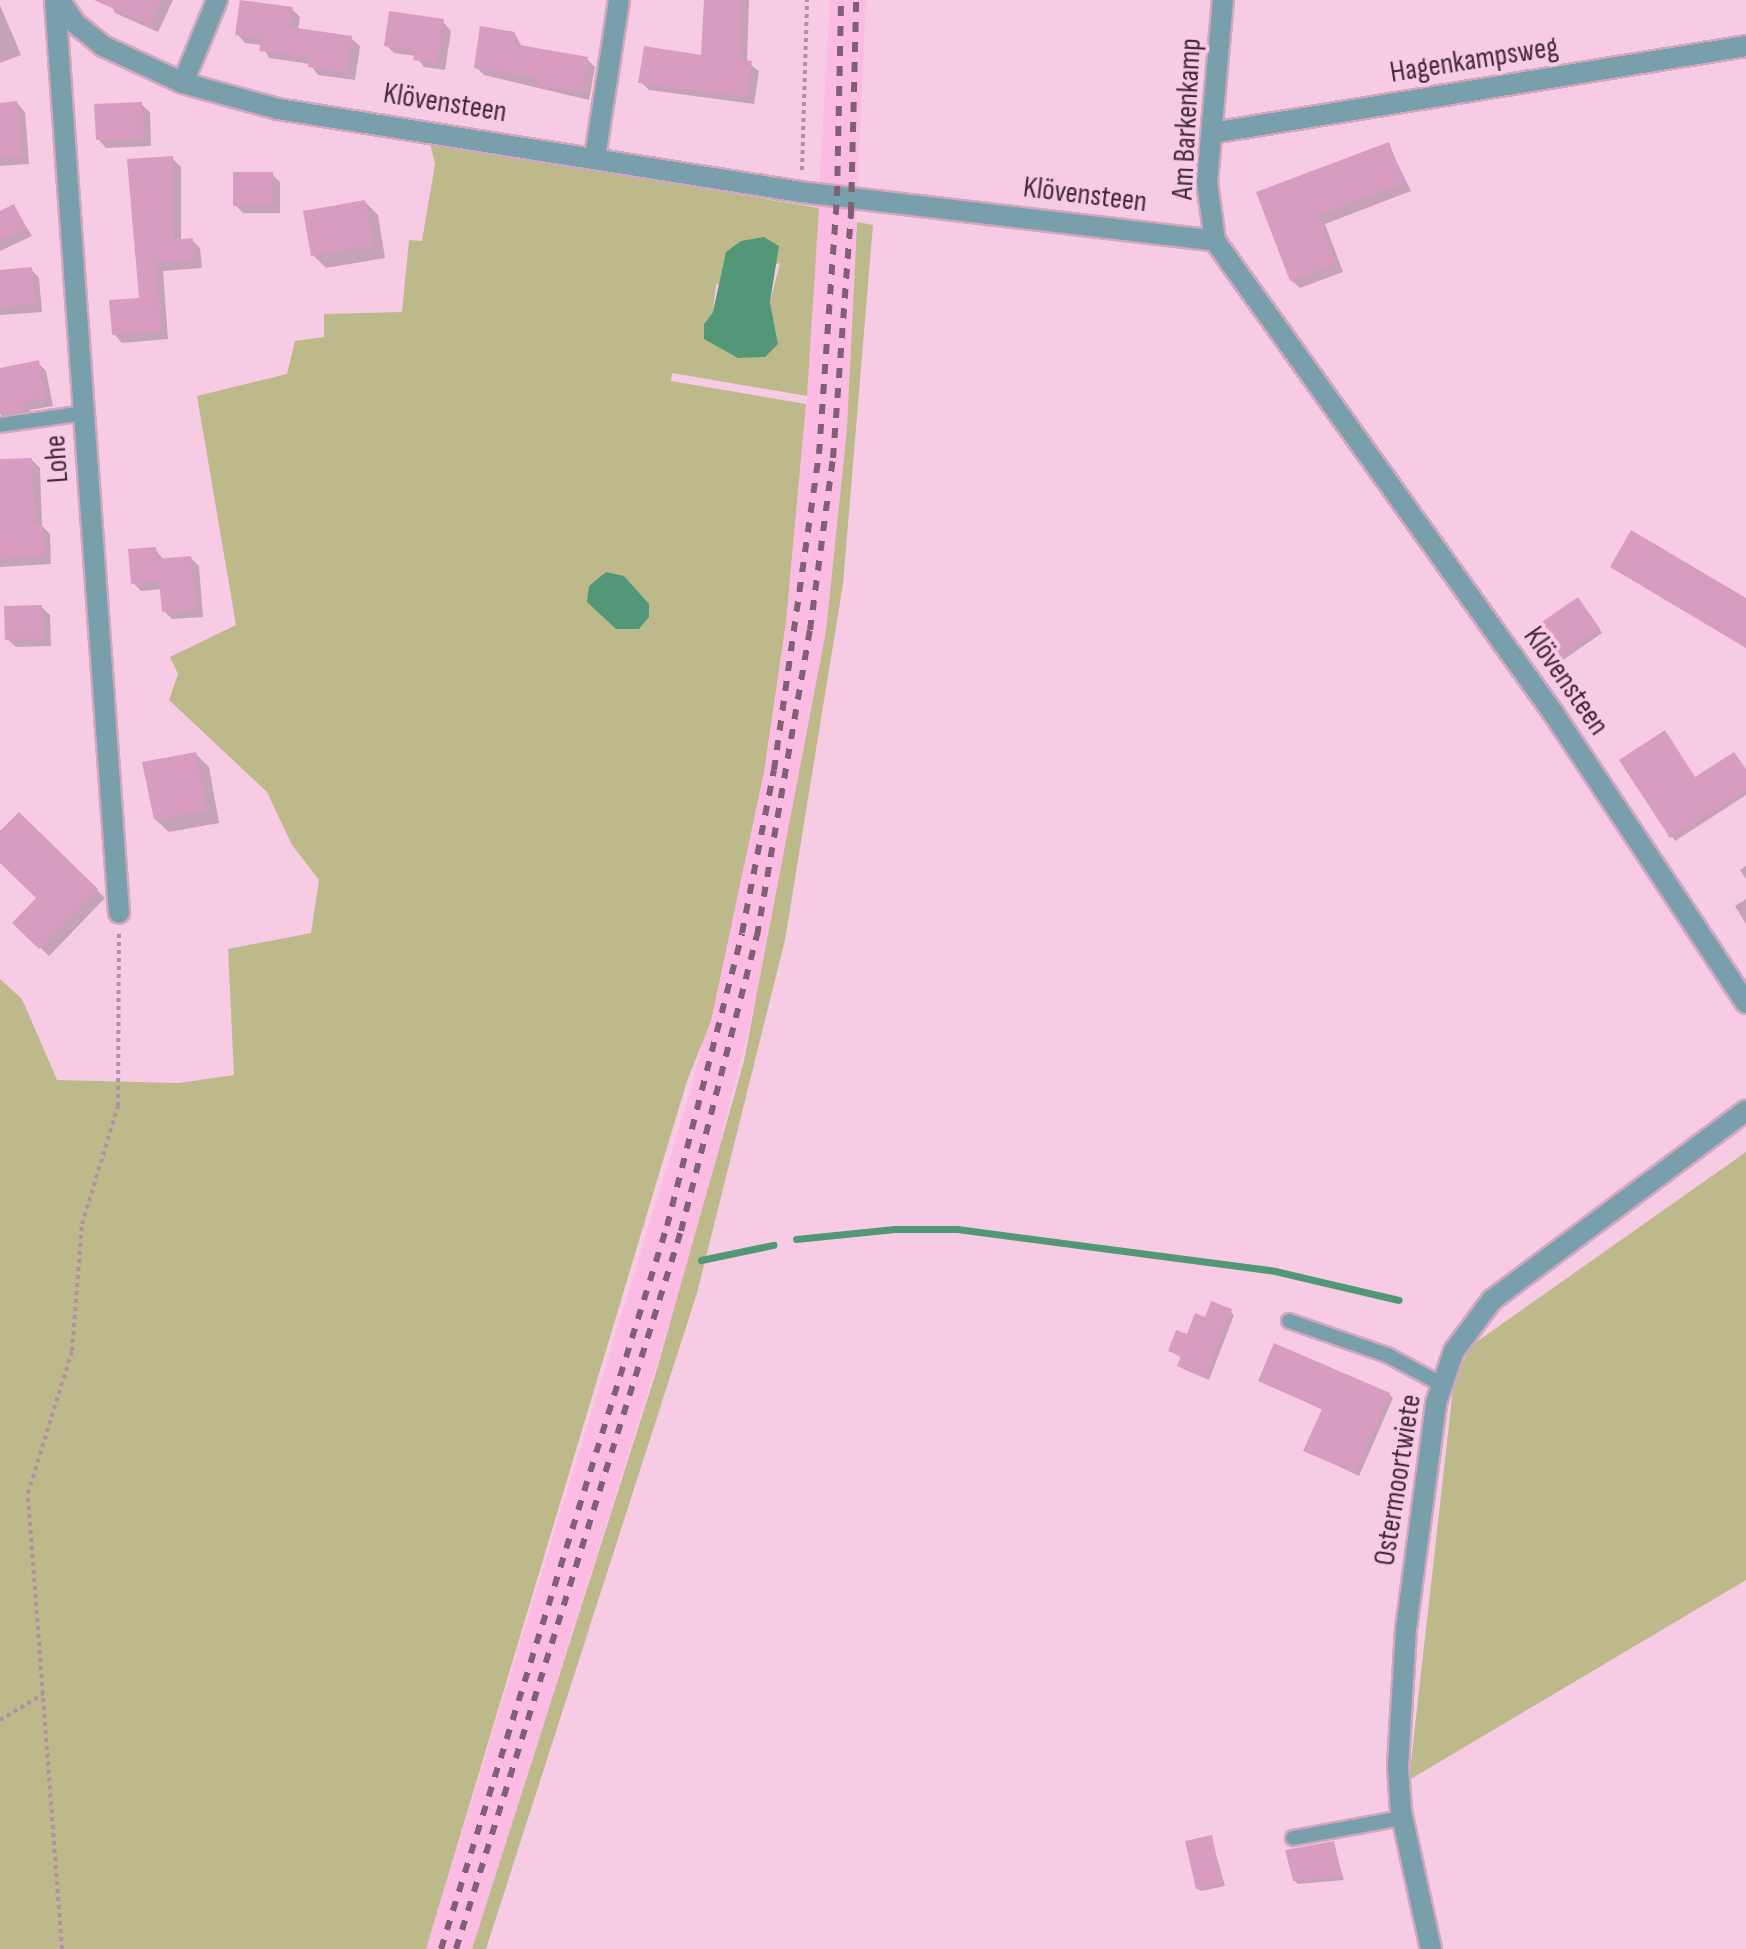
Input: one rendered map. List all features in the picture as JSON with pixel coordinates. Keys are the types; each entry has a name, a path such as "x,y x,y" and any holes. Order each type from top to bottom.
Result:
{"street":[{"name":"Klövensteen","path":"57,0 76,24 103,46 183,83 278,109 801,192 1215,241 1554,714 1746,1003"},
{"name":"Lohe","path":"57,0 119,913"},
{"path":"183,83 217,0"},
{"path":"595,157 619,0"},
{"name":"Am Barkenkamp","path":"1215,241 1207,182 1223,0"},
{"name":"Hagenkampsweg","path":"1212,133 1746,46"},
{"name":"Ostermoortwiete","path":"1431,1949 1402,1818 1398,1767 1406,1629 1443,1385 1454,1351 1492,1300 1746,1111"}],"lane":[{"path":"0,425 84,413"},
{"path":"1289,1321 1387,1355 1443,1385"},
{"path":"1293,1838 1402,1818"}],"path":[{"path":"801,192 807,0"},
{"path":"62,1949 28,1493 72,1351 82,1224 118,1106 119,913"},
{"path":"0,1720 43,1694"}],"shaded area":[{"path":"830,0 866,0 847,428 826,631 771,939 695,1243 472,1949 426,1949 693,1082 764,772 786,622 807,396"},
{"path":"430,143 819,208 807,396 672,373 671,381 806,404 786,622 764,772 711,1021 687,1081 426,1949 0,1949 0,979 22,999 57,1080 179,1083 234,1075 228,949 311,933 319,880 292,845 267,792 169,700 178,674 170,657 236,625 197,396 287,374 295,341 324,337 324,314 402,312 409,240 422,241 435,164","holes":["780,263 770,302 778,344 704,324 713,312 716,285"]},
{"path":"857,222 873,225 843,584 785,940 697,1293 486,1949 472,1949 657,1369 744,1061 826,631 847,428"},
{"path":"764,237 779,246 770,302 778,344 765,357 738,358 704,339 704,324 713,312 726,252 741,241"},
{"path":"606,572 624,576 649,604 649,617 639,629 616,629 587,602 589,586"},
{"path":"1746,1152 1746,1580 1409,1780 1454,1380 1472,1345"}],"building":[{"path":"94,0 161,0 150,25"},
{"path":"240,0 293,7 290,27 352,36 347,73 308,67 309,57 259,51 261,39 235,35"},
{"path":"704,0 742,0 739,59 752,61 747,97 638,83 644,46 701,55"},
{"path":"389,11 444,19 437,63 413,60 415,50 384,46"},
{"path":"480,26 515,32 514,44 588,57 582,93 534,84 536,77 474,68"},
{"path":"17,101 22,156 0,158 0,103"},
{"path":"142,102 144,138 96,140 94,104"},
{"path":"1389,142 1404,183 1318,215 1336,264 1290,281 1256,192"},
{"path":"173,156 174,240 193,238 194,260 156,263 161,331 112,335 109,300 139,298 127,159"},
{"path":"233,172 273,172 273,206 233,206"},
{"path":"365,200 373,245 311,256 303,211"},
{"path":"14,204 26,228 0,240 0,211"},
{"path":"32,267 35,304 0,307 0,270"},
{"path":"39,360 46,398 23,402 25,410 0,414 0,368"},
{"path":"32,458 35,524 42,524 44,556 0,559 0,459"},
{"path":"1631,530 1746,598 1746,648 1610,567"},
{"path":"156,547 157,559 191,556 196,609 162,612 159,581 131,584 128,549"},
{"path":"1578,597 1600,629 1558,658 1536,626"},
{"path":"42,605 43,638 5,640 4,606"},
{"path":"1665,730 1695,777 1734,752 1746,769 1746,790 1670,838 1619,760"},
{"path":"196,752 207,810 154,820 142,762"},
{"path":"19,812 98,889 39,949 12,923 36,898 0,863 0,831"},
{"path":"1211,1301 1232,1309 1205,1377 1177,1366 1181,1356 1168,1351 1176,1330 1187,1334 1195,1313 1205,1317"},
{"path":"1274,1343 1390,1393 1355,1473 1303,1451 1322,1409 1258,1381"},
{"path":"1212,1835 1222,1883 1196,1889 1185,1841"},
{"path":"1334,1841 1342,1877 1293,1881 1285,1850"}],"waterway":[{"path":"796,1239 894,1229 957,1229 1275,1271 1399,1300"},
{"path":"701,1260 773,1245"}],"railway":[{"path":"441,1949 667,1226 742,933 774,770 819,454 837,196 841,0"},
{"path":"456,1949 681,1231 757,936 810,630 833,458 851,212 856,0"}]}
